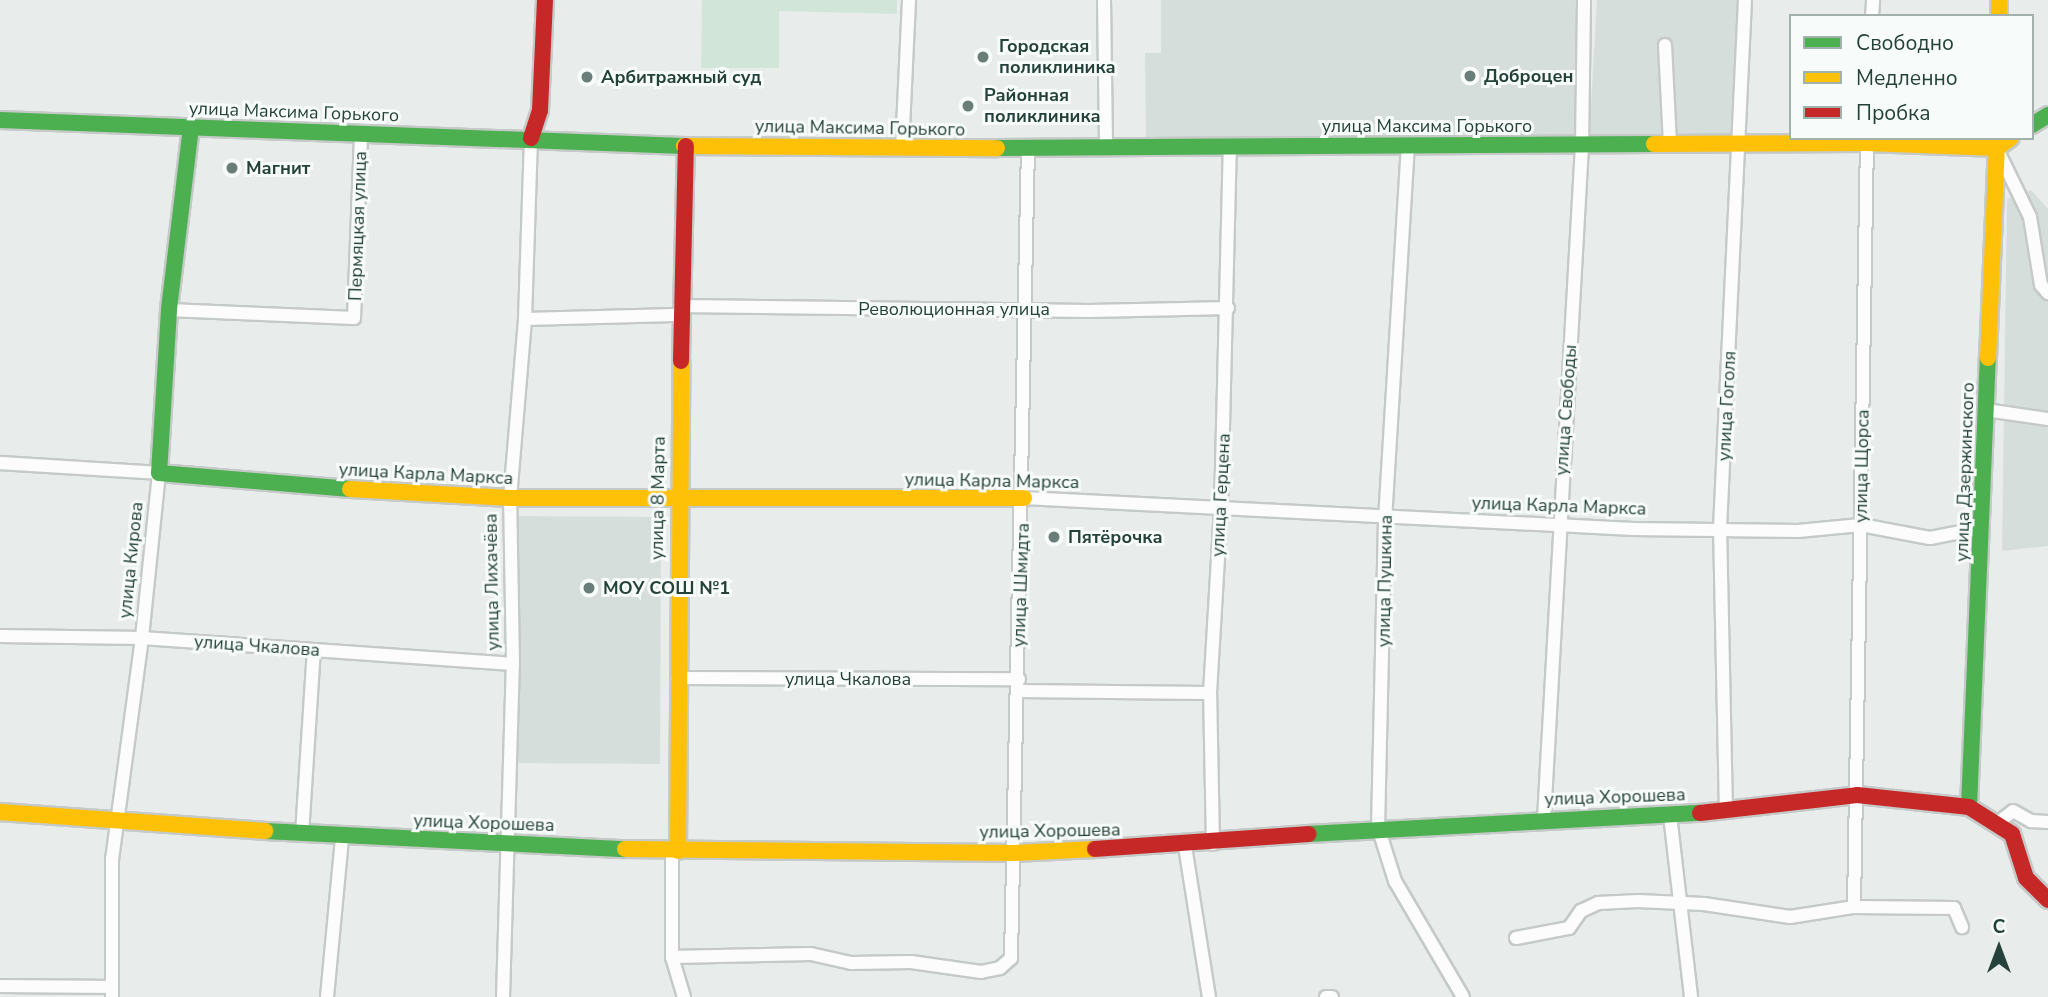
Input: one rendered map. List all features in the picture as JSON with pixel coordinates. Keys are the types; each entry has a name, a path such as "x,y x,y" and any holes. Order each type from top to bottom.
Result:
{"street":[{"name":"улица Лихачёва","path":"503,997 513,664 510,498 525,319 531,138 540,110 545,0"},
{"path":"902,149 909,0"},
{"path":"1104,0 1106,147"},
{"name":"улица Свободы","path":"1544,819 1583,146 1584,0"},
{"name":"улица Гоголя","path":"1726,812 1720,528 1745,0"},
{"path":"1665,45 1670,145"},
{"name":"улица Максима Горького","path":"0,120 531,138 686,146 902,149 1739,145 1867,140 1997,143"},
{"name":"улица Кирова","path":"112,992 112,859 142,638 159,472 169,310 191,127"},
{"name":"Пермяцкая улица","path":"169,310 354,318 361,134"},
{"name":"улица Щорса","path":"1854,907 1867,140"},
{"path":"1997,143 2030,217 2041,285 2048,293"},
{"name":"улица Дзержинского","path":"1969,807 1997,143"},
{"name":"улица Пушкина","path":"1408,145 1385,520 1378,827 1395,881 1463,997"},
{"name":"улица 8 Марта","path":"675,851 680,311 686,146"},
{"name":"улица Герцена","path":"1213,844 1210,693 1221,508 1230,146"},
{"name":"улица Шмидта","path":"672,957 811,954 851,963 911,962 981,972 1000,968 1012,958 1024,498 1021,307 1028,148"},
{"name":"Революционная улица","path":"525,319 680,311 1021,307 1089,311 1228,308"},
{"path":"1986,410 2048,419"},
{"name":"улица Карла Маркса","path":"0,463 159,472 285,486 510,498 1024,498 1385,520 1559,526 1798,531 1861,525 1930,538 1982,528"},
{"name":"улица Чкалова","path":"0,636 142,638 513,664"},
{"path":"302,834 314,650"},
{"name":"улица Чкалова","path":"677,678 1019,685 1210,693"},
{"name":"улица Хорошева","path":"0,812 342,837 675,851 1014,853 1185,846 1378,827 1726,812 1857,794 1969,807 2012,834 2026,878 2048,900"},
{"path":"1996,824 2013,811 2031,821 2048,822"},
{"path":"1670,815 1691,997"},
{"path":"327,997 342,837"},
{"path":"1185,846 1209,997"},
{"path":"675,851 672,957 684,997"},
{"path":"1516,938 1569,928 1581,911 1598,903 1678,902 1790,917 1854,907 1954,908 1962,927"},
{"path":"0,986 112,992"}],"shaded area":[{"path":"1161,0 1585,0 1581,140 1146,142 1145,53 1161,53"},
{"path":"1597,0 1746,0 1745,141 1589,140"},
{"path":"2031,190 2048,209 2048,546 2002,551 2007,199"},
{"name":"МОУ СОШ №1","path":"517,516 661,517 660,764 516,763"}],"green space":[{"path":"702,0 897,0 897,14 779,11 779,68 701,68"}],"traffic: fast":[{"path":"2034,124 2048,115"},
{"path":"0,120 684,146"},
{"path":"191,127 169,310 159,473 350,489"},
{"path":"997,148 1654,144"},
{"path":"1969,807 1988,358"},
{"path":"1308,834 1700,813"},
{"path":"265,831 625,849"}],"traffic: slow":[{"path":"1999,0 1999,14"},
{"path":"1988,358 1997,140"},
{"path":"1654,144 1867,143 1997,148 2008,140"},
{"path":"684,146 997,148"},
{"path":"678,851 681,361"},
{"path":"350,489 510,498 1024,498"},
{"path":"0,812 265,831"},
{"path":"625,849 1014,853 1095,849"}],"traffic: jam":[{"path":"531,138 540,110 545,0"},
{"path":"681,361 686,146"},
{"path":"1700,813 1857,795 1969,807 2012,834 2026,878 2048,900"},
{"path":"1095,849 1308,834"}],"place":[{"name":"Городская поликлиника","path":"983,57"},
{"name":"Доброцен","path":"1470,76"},
{"name":"Арбитражный суд","path":"587,77"},
{"name":"Районная поликлиника","path":"968,106"},
{"name":"Магнит","path":"232,168"},
{"name":"Пятёрочка","path":"1054,537"},
{"name":"МОУ СОШ №1","path":"589,588"}]}
